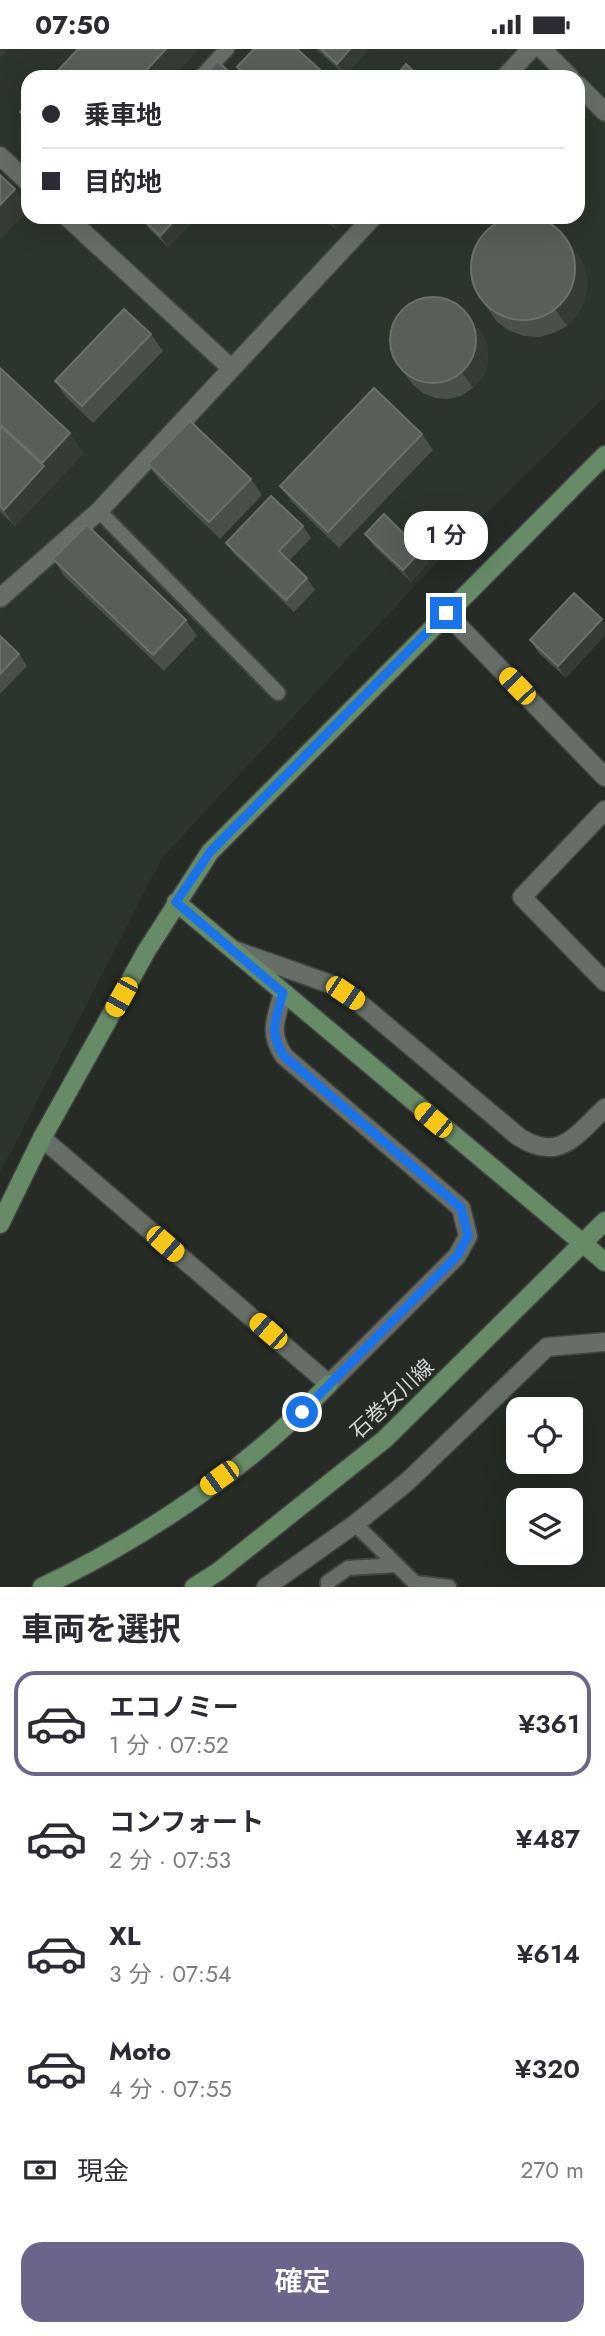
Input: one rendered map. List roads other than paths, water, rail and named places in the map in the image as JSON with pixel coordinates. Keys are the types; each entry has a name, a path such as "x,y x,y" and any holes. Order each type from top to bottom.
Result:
{"street":[{"path":"512,70 531,49"},
{"path":"542,49 563,70"},
{"path":"585,92 605,112"},
{"path":"0,156 21,176"},
{"path":"76,224 231,368"},
{"path":"0,598 99,511 366,224"},
{"path":"0,1224 42,1138 147,950 210,852 605,455"},
{"path":"446,613 605,777"},
{"path":"605,810 522,897 605,982"},
{"path":"176,902 605,1262"},
{"path":"231,949 333,985 357,1001 519,1137 536,1148 566,1144 605,1108"},
{"path":"42,1587 96,1561 157,1524 302,1412 457,1256 468,1236 461,1208 284,1056 275,1042 274,1029 283,993"},
{"path":"42,1138 329,1384"},
{"name":"石巻女川線","path":"194,1587 219,1571 385,1439 605,1221"},
{"path":"266,1587 355,1524 407,1482 547,1347 605,1342"}],"lane":[{"path":"208,70 227,49"},
{"path":"99,511 278,692"},
{"path":"355,1524 415,1583 449,1587"},
{"path":"328,1587 328,1582 348,1568 397,1565"}]}
